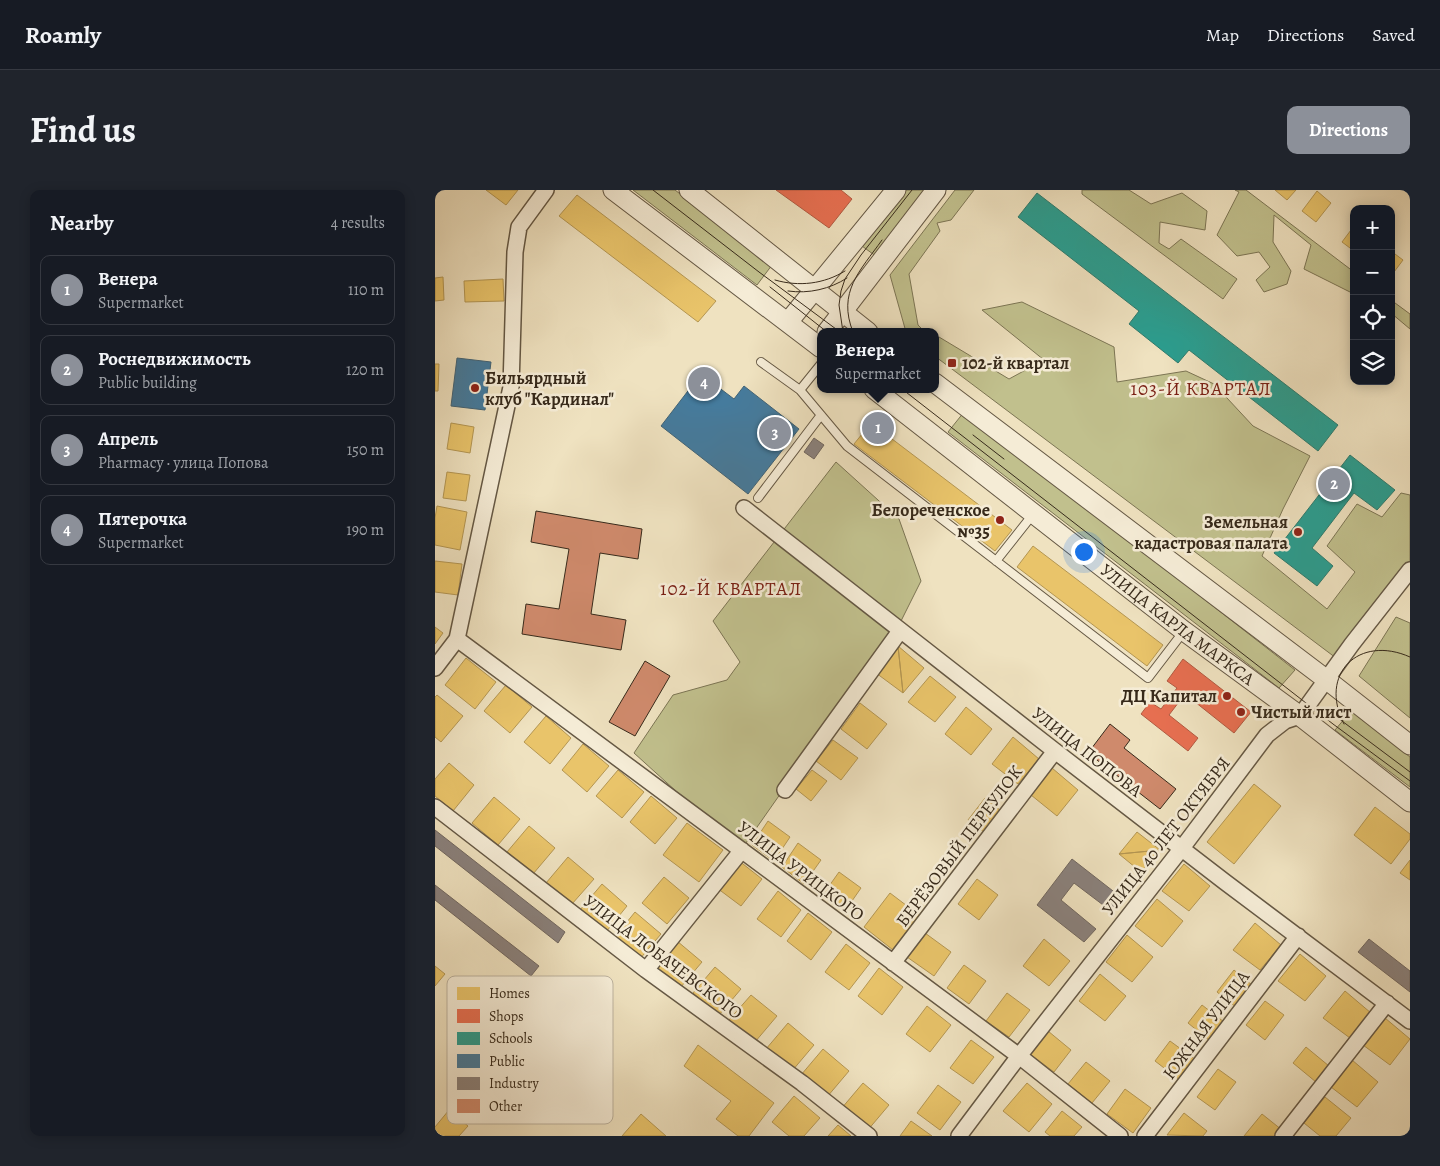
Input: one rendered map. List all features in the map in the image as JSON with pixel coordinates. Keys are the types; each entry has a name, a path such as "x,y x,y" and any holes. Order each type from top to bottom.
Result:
{"street":[{"path":"435,668 457,639 511,387 515,252 519,227 546,190"},
{"path":"613,190 788,322 817,339"},
{"path":"689,190 863,328"},
{"path":"788,322 896,190"},
{"path":"831,328 935,190"},
{"path":"939,386 1327,680 1410,746"},
{"name":"УЛИЦА КАРЛА МАРКСА","path":"879,393 1184,631 1300,716 1410,802"},
{"name":"УЛИЦА ПОПОВА","path":"744,508 900,632 1410,1021"},
{"name":"УЛИЦА 40 ЛЕТ ОКТЯБРЯ","path":"959,1136 1267,736 1285,721 1300,716 1352,644 1410,570"},
{"path":"785,790 900,632"},
{"name":"УЛИЦА УРИЦКОГО","path":"457,639 1019,1056 1120,1136"},
{"name":"БЕРЁЗОВЫЙ ПЕРЕУЛОК","path":"893,963 1055,751"},
{"name":"УЛИЦА ЛОБАЧЕВСКОГО","path":"435,807 646,970 801,1083 869,1136"},
{"path":"646,970 741,850"},
{"name":"ЮЖНАЯ УЛИЦА","path":"1145,1136 1297,936"},
{"path":"1283,1136 1387,1003"}],"lane":[{"path":"761,362 800,390 847,446 1148,678 1184,631"},
{"path":"800,390 817,369"},
{"path":"758,498 821,416"},
{"path":"996,561 1033,513"}],"shaded area":[{"path":"633,190 675,190 772,265 757,285"},
{"path":"904,190 927,190 877,257 862,246"},
{"path":"955,190 974,190 951,220 937,223 940,231 909,274 918,325 921,328 905,328 890,275"},
{"path":"1082,190 1129,190 1151,204 1182,193 1207,211 1205,230 1160,222 1159,243 1169,249 1181,239 1237,279 1223,299 1082,194"},
{"path":"1235,190 1246,190 1350,269 1350,292 1304,269 1311,245 1274,215 1273,242 1291,271 1287,284 1264,292 1256,280 1270,267 1259,252 1237,256 1217,235 1239,192"},
{"path":"1022,302 1114,347 1117,382 1186,371 1214,384 1253,426 1310,456 1262,556 1327,609 1355,572 1327,546 1357,504 1382,517 1401,493 1410,495 1410,562 1336,658 939,359 939,337 1009,379 1044,360 982,310"},
{"path":"1395,303 1410,314 1410,329 1395,316"},
{"path":"964,412 1295,670 1279,688 948,432"},
{"path":"836,462 899,519 921,581 900,623 741,850 634,753 673,695 727,680 740,662 713,621"},
{"path":"1396,617 1410,623 1410,718 1359,676"},
{"path":"1351,711 1410,757 1410,787 1335,730"}],"building: Homes":[{"path":"486,190 518,190 506,205"},
{"path":"1275,190 1296,190 1287,200"},
{"path":"1317,191 1331,203 1316,222 1302,211"},
{"path":"577,195 716,301 698,322 559,216"},
{"path":"1350,231 1350,248 1342,242"},
{"path":"1395,254 1403,260 1395,271"},
{"path":"443,277 444,300 435,301 435,278"},
{"path":"503,279 504,301 465,302 464,281"},
{"path":"435,364 439,364 438,391 435,391"},
{"path":"451,423 474,427 470,453 447,449"},
{"path":"871,423 1012,530 995,551 854,444"},
{"path":"447,472 470,475 466,501 443,498"},
{"path":"437,506 467,512 460,550 435,545"},
{"path":"1033,546 1163,645 1147,666 1017,567"},
{"path":"435,561 462,564 458,595 435,592"},
{"path":"435,627 443,633 435,644"},
{"path":"898,646 903,693 876,673"},
{"path":"898,646 924,668 903,693"},
{"path":"466,658 496,682 475,709 445,685"},
{"path":"930,676 956,697 935,722 908,702"},
{"path":"506,685 532,707 510,733 484,711"},
{"path":"437,695 463,716 441,742 435,737 435,697"},
{"path":"860,703 887,724 867,749 841,729"},
{"path":"966,707 992,729 971,755 945,734"},
{"path":"546,716 571,738 550,764 524,742"},
{"path":"1013,737 1039,759 1018,784 992,764"},
{"path":"833,740 858,758 841,780 816,761"},
{"path":"583,744 609,766 587,792 562,770"},
{"path":"449,763 474,785 453,811 435,796 435,779"},
{"path":"1052,768 1078,790 1057,816 1031,795"},
{"path":"618,770 644,792 622,818 596,796"},
{"path":"812,770 827,781 811,801 796,789"},
{"path":"1254,784 1281,806 1234,864 1207,842"},
{"path":"651,796 677,818 655,844 630,822"},
{"path":"494,797 520,819 498,845 472,823"},
{"path":"985,798 1001,811 984,832 968,820"},
{"path":"1375,807 1410,834 1410,839 1391,864 1354,835"},
{"path":"768,821 790,837 774,861 752,845"},
{"path":"687,823 723,850 699,882 663,855"},
{"path":"529,826 555,848 533,874 507,852"},
{"path":"1137,832 1160,850 1119,854"},
{"path":"798,843 821,860 804,884 782,867"},
{"path":"1160,850 1141,872 1119,854"},
{"path":"568,857 594,879 572,904 546,883"},
{"path":"738,860 762,879 741,906 717,888"},
{"path":"1410,860 1410,880 1400,873"},
{"path":"1184,864 1210,886 1189,911 1162,891"},
{"path":"839,872 861,888 845,911 822,896"},
{"path":"664,877 689,898 667,924 642,903"},
{"path":"977,879 998,895 979,920 958,904"},
{"path":"602,884 627,906 606,932 580,910"},
{"path":"778,891 801,910 781,937 757,919"},
{"path":"890,893 919,915 893,950 864,927"},
{"path":"1157,899 1183,921 1162,947 1135,926"},
{"path":"635,912 661,934 639,960 614,938"},
{"path":"808,913 832,932 811,960 787,941"},
{"path":"1255,923 1281,945 1260,970 1233,950"},
{"path":"925,933 951,952 934,976 907,957"},
{"path":"1127,935 1153,957 1132,982 1106,962"},
{"path":"1044,939 1070,961 1049,986 1023,966"},
{"path":"677,941 702,962 680,988 655,967"},
{"path":"846,944 870,963 849,990 825,972"},
{"path":"1300,954 1326,976 1305,1001 1278,981"},
{"path":"964,965 986,981 969,1004 947,988"},
{"path":"435,966 445,974 435,986"},
{"path":"715,967 741,989 719,1015 693,993"},
{"path":"879,968 903,987 882,1015 858,996"},
{"path":"1234,970 1253,986 1236,1007 1217,992"},
{"path":"1100,974 1126,996 1105,1021 1079,1001"},
{"path":"1345,991 1371,1013 1350,1038 1323,1018"},
{"path":"1007,993 1030,1010 1009,1037 986,1021"},
{"path":"751,995 777,1016 755,1042 729,1020"},
{"path":"1265,1001 1284,1015 1265,1040 1246,1025"},
{"path":"1202,1005 1224,1022 1210,1041 1188,1023"},
{"path":"927,1006 951,1025 930,1052 906,1034"},
{"path":"1385,1018 1410,1039 1390,1065 1363,1045"},
{"path":"788,1023 814,1045 792,1071 766,1049"},
{"path":"1048,1031 1071,1050 1054,1072 1030,1054"},
{"path":"971,1040 994,1057 973,1084 950,1068"},
{"path":"1170,1041 1196,1060 1181,1081 1155,1061"},
{"path":"698,1045 774,1103 749,1136 738,1136 716,1119 731,1101 684,1066"},
{"path":"1306,1047 1329,1066 1316,1082 1293,1063"},
{"path":"823,1049 849,1071 827,1097 801,1075"},
{"path":"1352,1060 1378,1082 1357,1107 1331,1087"},
{"path":"1086,1062 1110,1081 1092,1103 1068,1084"},
{"path":"1218,1069 1236,1082 1215,1110 1197,1097"},
{"path":"863,1083 889,1105 867,1131 841,1109"},
{"path":"1027,1083 1052,1104 1029,1132 1003,1111"},
{"path":"938,1085 961,1102 940,1130 917,1113"},
{"path":"1125,1089 1151,1108 1133,1133 1107,1114"},
{"path":"794,1096 820,1118 804,1136 789,1136 772,1122"},
{"path":"1325,1097 1351,1118 1336,1136 1320,1136 1304,1123"},
{"path":"1062,1111 1082,1127 1074,1136 1050,1136 1045,1132"},
{"path":"447,1112 447,1124 466,1124 468,1126 459,1136 436,1136 435,1127"},
{"path":"1184,1113 1207,1131 1203,1136 1167,1135"},
{"path":"641,1114 666,1136 622,1136"},
{"path":"1262,1114 1282,1130 1276,1136 1244,1136"},
{"path":"911,1121 932,1136 900,1136"},
{"path":"838,1125 851,1136 828,1136"}],"building: Shops":[{"path":"776,190 841,190 852,199 829,228"},
{"path":"1183,659 1251,712 1234,733 1185,694 1169,715 1198,738 1188,751 1141,714 1150,702 1161,709 1177,688 1167,681"}],"building: Schools":[{"path":"1037,193 1338,425 1318,451 1189,350 1178,363 1129,324 1139,311 1018,217"},
{"path":"1350,455 1395,490 1377,510 1354,493 1312,548 1333,566 1317,586 1274,553"}],"building: Public":[{"path":"457,358 491,362 485,410 451,406"},
{"path":"701,374 734,399 744,386 799,429 748,494 661,426"}],"building: Industry":[{"path":"814,438 824,445 814,459 804,452"},
{"path":"435,830 565,932 558,943 435,846"},
{"path":"1072,859 1122,898 1111,911 1074,883 1061,900 1096,929 1084,942 1037,905"},
{"path":"435,885 539,966 531,976 435,900"},
{"path":"1369,939 1410,971 1410,992 1358,952"}],"building: Other":[{"path":"536,511 642,529 638,559 600,553 591,614 626,620 621,650 522,634 526,604 559,609 569,549 531,542"},
{"path":"645,661 670,676 635,736 609,722"},
{"path":"1110,724 1130,740 1124,748 1176,789 1160,809 1088,753"}],"tram line":[{"path":"653,190 835,328"},
{"path":"842,328 839,305 845,279 861,255 912,190"},
{"path":"852,328 849,318 849,293 859,272 882,240"},
{"path":"775,280 802,284 811,283 829,279 845,271"},
{"path":"788,291 804,292 819,290 847,278"},
{"path":"770,287 822,328"},
{"path":"907,393 1333,724 1410,781"},
{"path":"973,435 1004,459"},
{"path":"1344,724 1337,706 1336,689 1340,675 1348,663 1360,655 1375,651 1391,651 1410,657"},
{"path":"1338,718 1410,772"}],"place":[{"name":"102-й квартал","path":"952,363"},
{"name":"Пятерочка","path":"704,383"},
{"name":"Бильярдный клуб \"Кардинал\"","path":"475,388"},
{"name":"Венера","path":"878,428"},
{"name":"Апрель","path":"775,433"},
{"name":"Роснедвижимость","path":"1334,484"},
{"name":"Белореченское №35","path":"1000,520"},
{"name":"Земельная кадастровая палата","path":"1298,532"},
{"name":"ДЦ Капитал","path":"1227,696"},
{"name":"Чистый лист","path":"1241,712"}],"district":[{"name":"103-Й КВАРТАЛ","path":"1201,389"},
{"name":"102-Й КВАРТАЛ","path":"731,589"}]}
